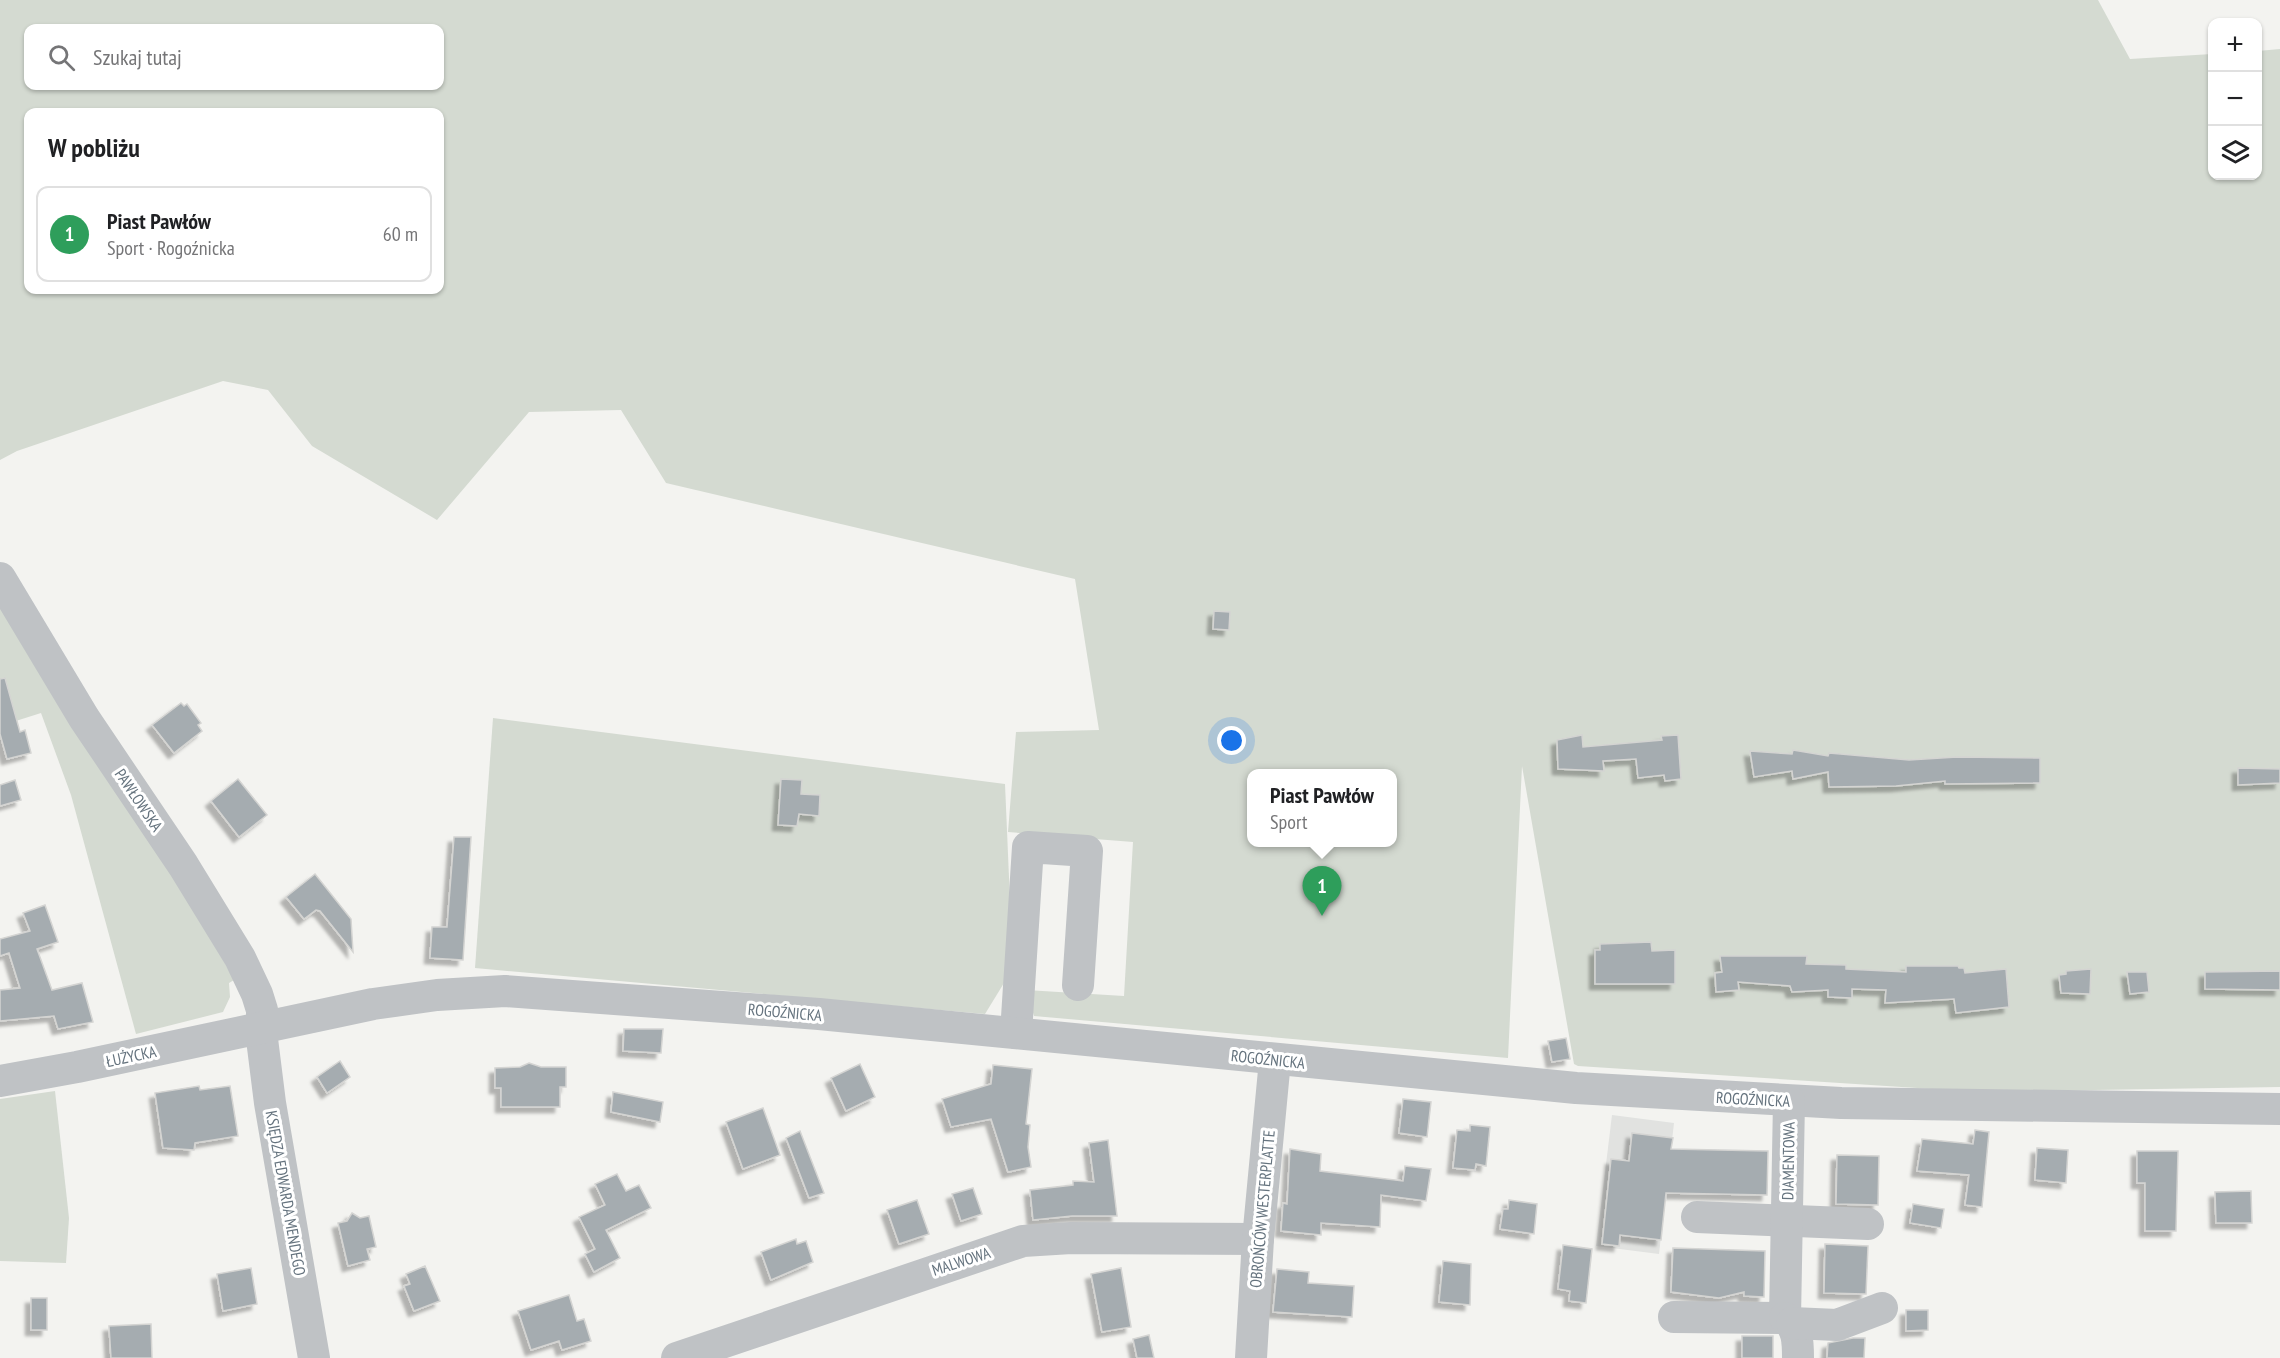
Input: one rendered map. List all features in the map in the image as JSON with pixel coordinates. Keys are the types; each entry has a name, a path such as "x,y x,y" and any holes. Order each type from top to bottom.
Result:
{"street":[{"name":"PAWŁOWSKA","path":"0,578 84,718 183,865 240,958 262,1010 261,1028"},
{"path":"1016,1033 1028,847 1087,851 1078,985"},
{"name":"ROGOŹNICKA","path":"261,1028 407,998 505,991 629,999 1016,1033 1564,1088 1789,1101 2280,1109"},
{"name":"ŁUŻYCKA","path":"0,1081 261,1028"},
{"name":"KSIĘDZA EDWARDA MENDEGO","path":"261,1028 270,1103 314,1358"},
{"name":"OBROŃCÓW WESTERPLATTE","path":"1251,1358 1258,1239 1275,1060"},
{"name":"DIAMENTOWA","path":"1789,1101 1786,1221 1789,1320 1798,1342 1798,1358"},
{"name":"DIAMENTOWA","path":"1697,1217 1868,1224"},
{"name":"MALWOWA","path":"677,1358 1023,1241 1071,1238 1258,1239"},
{"path":"1674,1317 1789,1320 1837,1325 1882,1308"}],"shaded area":[{"path":"0,0 2098,0 2130,59 2208,54 2208,180 2262,180 2262,51 2280,49 2280,1087 1979,1092 1578,1066 1574,1064 1522,766 1508,1058 1034,1016 1026,990 1124,996 1133,842 1008,832 1016,732 1099,730 1075,579 666,483 621,410 529,412 437,520 312,446 268,390 223,381 17,451 0,460"},
{"path":"0,601 197,910 234,980 229,983 230,997 223,1012 136,1034 71,795 41,713 0,726"},
{"path":"493,718 1005,784 1010,901 1004,983 985,1014 475,968"},
{"path":"55,1091 69,1218 66,1263 0,1261 0,1099"},
{"path":"1612,1115 1674,1123 1659,1254 1596,1246"}],"building":[{"path":"1214,611 1230,612 1229,630 1213,629"},
{"path":"5,678 20,732 25,730 31,753 7,759 0,734 0,679"},
{"path":"181,703 184,706 187,704 201,723 198,725 202,731 174,753 152,725"},
{"path":"1582,735 1583,747 1662,740 1661,736 1678,735 1681,779 1665,781 1664,775 1638,778 1636,759 1603,761 1604,771 1558,769 1557,740"},
{"path":"1793,750 1828,756 1829,753 1909,760 1957,757 2040,758 2040,783 1945,784 1945,781 1896,786 1829,787 1828,772 1793,779 1792,771 1754,777 1750,751 1792,754"},
{"path":"2238,768 2280,769 2280,783 2238,785"},
{"path":"238,779 267,815 239,837 211,801"},
{"path":"781,779 802,780 801,794 820,795 819,816 799,814 797,826 778,825"},
{"path":"15,780 21,800 0,806 0,785"},
{"path":"454,837 471,837 463,960 430,958 432,927 447,927"},
{"path":"315,874 351,919 353,952 320,911 316,910 304,919 286,897"},
{"path":"45,905 58,942 37,949 52,990 82,983 93,1022 58,1029 54,1016 0,1021 0,990 20,988 9,953 0,956 0,939 30,931 23,913"},
{"path":"1651,942 1652,951 1675,950 1675,984 1595,984 1595,950 1600,950 1600,944"},
{"path":"1720,956 1807,956 1806,964 1846,965 1846,969 1906,972 1906,966 1958,966 1964,968 1965,973 2006,969 2009,1007 1956,1013 1954,999 1885,1003 1886,990 1852,989 1852,998 1828,997 1828,990 1792,992 1790,986 1738,982 1739,990 1716,992 1715,973 1722,972"},
{"path":"2091,969 2090,994 2061,993 2059,975 2066,974 2066,971"},
{"path":"2280,971 2280,990 2205,989 2205,972"},
{"path":"2127,972 2147,972 2149,992 2130,994"},
{"path":"624,1029 663,1029 661,1053 623,1051"},
{"path":"1566,1038 1570,1059 1552,1062 1548,1041"},
{"path":"340,1061 350,1077 327,1093 317,1077"},
{"path":"529,1063 541,1067 566,1067 566,1087 560,1087 560,1107 501,1107 501,1088 495,1088 495,1068 520,1067"},
{"path":"860,1064 875,1097 846,1111 831,1078"},
{"path":"993,1065 1032,1069 1026,1124 1030,1125 1028,1147 1031,1167 1008,1172 991,1119 951,1127 942,1099 991,1084"},
{"path":"199,1086 200,1090 230,1086 238,1136 195,1143 194,1150 163,1148 155,1093"},
{"path":"613,1092 663,1102 660,1122 611,1112"},
{"path":"1403,1099 1431,1102 1427,1137 1399,1133"},
{"path":"763,1108 780,1155 743,1169 726,1122"},
{"path":"1470,1125 1490,1127 1486,1166 1476,1164 1475,1170 1453,1168 1457,1130 1470,1131"},
{"path":"1975,1130 1989,1132 1982,1207 1965,1205 1969,1175 1917,1171 1922,1139 1973,1144"},
{"path":"800,1131 824,1193 809,1198 786,1138"},
{"path":"1632,1133 1673,1138 1671,1149 1768,1151 1767,1195 1666,1193 1661,1240 1620,1235 1619,1246 1602,1244 1611,1159 1629,1161"},
{"path":"1108,1140 1117,1216 1072,1216 1033,1220 1030,1190 1073,1185 1073,1181 1094,1182 1089,1143"},
{"path":"2037,1148 2068,1150 2066,1183 2035,1180"},
{"path":"1290,1149 1321,1154 1320,1171 1403,1181 1405,1166 1431,1169 1426,1201 1381,1195 1380,1227 1321,1223 1321,1235 1281,1231 1283,1203 1287,1204"},
{"path":"2137,1151 2178,1151 2176,1231 2145,1231 2145,1183 2137,1183"},
{"path":"1837,1155 1879,1156 1878,1205 1836,1204"},
{"path":"617,1174 626,1191 639,1185 651,1208 606,1230 620,1258 594,1272 585,1254 595,1249 579,1217 605,1205 595,1184"},
{"path":"973,1188 982,1214 961,1221 952,1194"},
{"path":"2251,1191 2252,1223 2216,1223 2215,1192"},
{"path":"917,1200 929,1234 899,1244 887,1210"},
{"path":"1509,1200 1537,1204 1534,1234 1500,1229 1503,1209 1508,1209"},
{"path":"1913,1204 1944,1209 1941,1228 1910,1223"},
{"path":"352,1213 360,1218 369,1216 376,1247 367,1249 370,1260 348,1266 338,1223 347,1221"},
{"path":"796,1239 797,1244 806,1241 813,1262 771,1280 761,1252"},
{"path":"1825,1244 1868,1246 1866,1294 1824,1293"},
{"path":"1563,1245 1592,1249 1586,1303 1569,1301 1570,1291 1558,1289"},
{"path":"1673,1248 1765,1251 1764,1297 1744,1296 1744,1292 1719,1298 1671,1292"},
{"path":"1443,1261 1471,1264 1470,1305 1439,1302"},
{"path":"425,1266 440,1301 414,1311 404,1286 410,1284 406,1274"},
{"path":"251,1268 257,1304 223,1311 217,1274"},
{"path":"1121,1268 1131,1327 1102,1332 1091,1274"},
{"path":"1277,1269 1309,1272 1308,1283 1354,1286 1352,1317 1273,1312"},
{"path":"569,1295 577,1321 584,1319 591,1341 562,1350 559,1341 531,1350 518,1311"},
{"path":"31,1298 47,1298 47,1330 31,1330"},
{"path":"1906,1310 1928,1310 1928,1330 1906,1331"},
{"path":"151,1324 152,1358 111,1358 109,1326"},
{"path":"1149,1335 1154,1358 1137,1358 1133,1339"},
{"path":"1742,1336 1773,1336 1773,1358 1742,1358"},
{"path":"1865,1338 1864,1358 1827,1358 1828,1343"}],"place":[{"name":"Piast Pawłów","path":"1322,916"}]}
